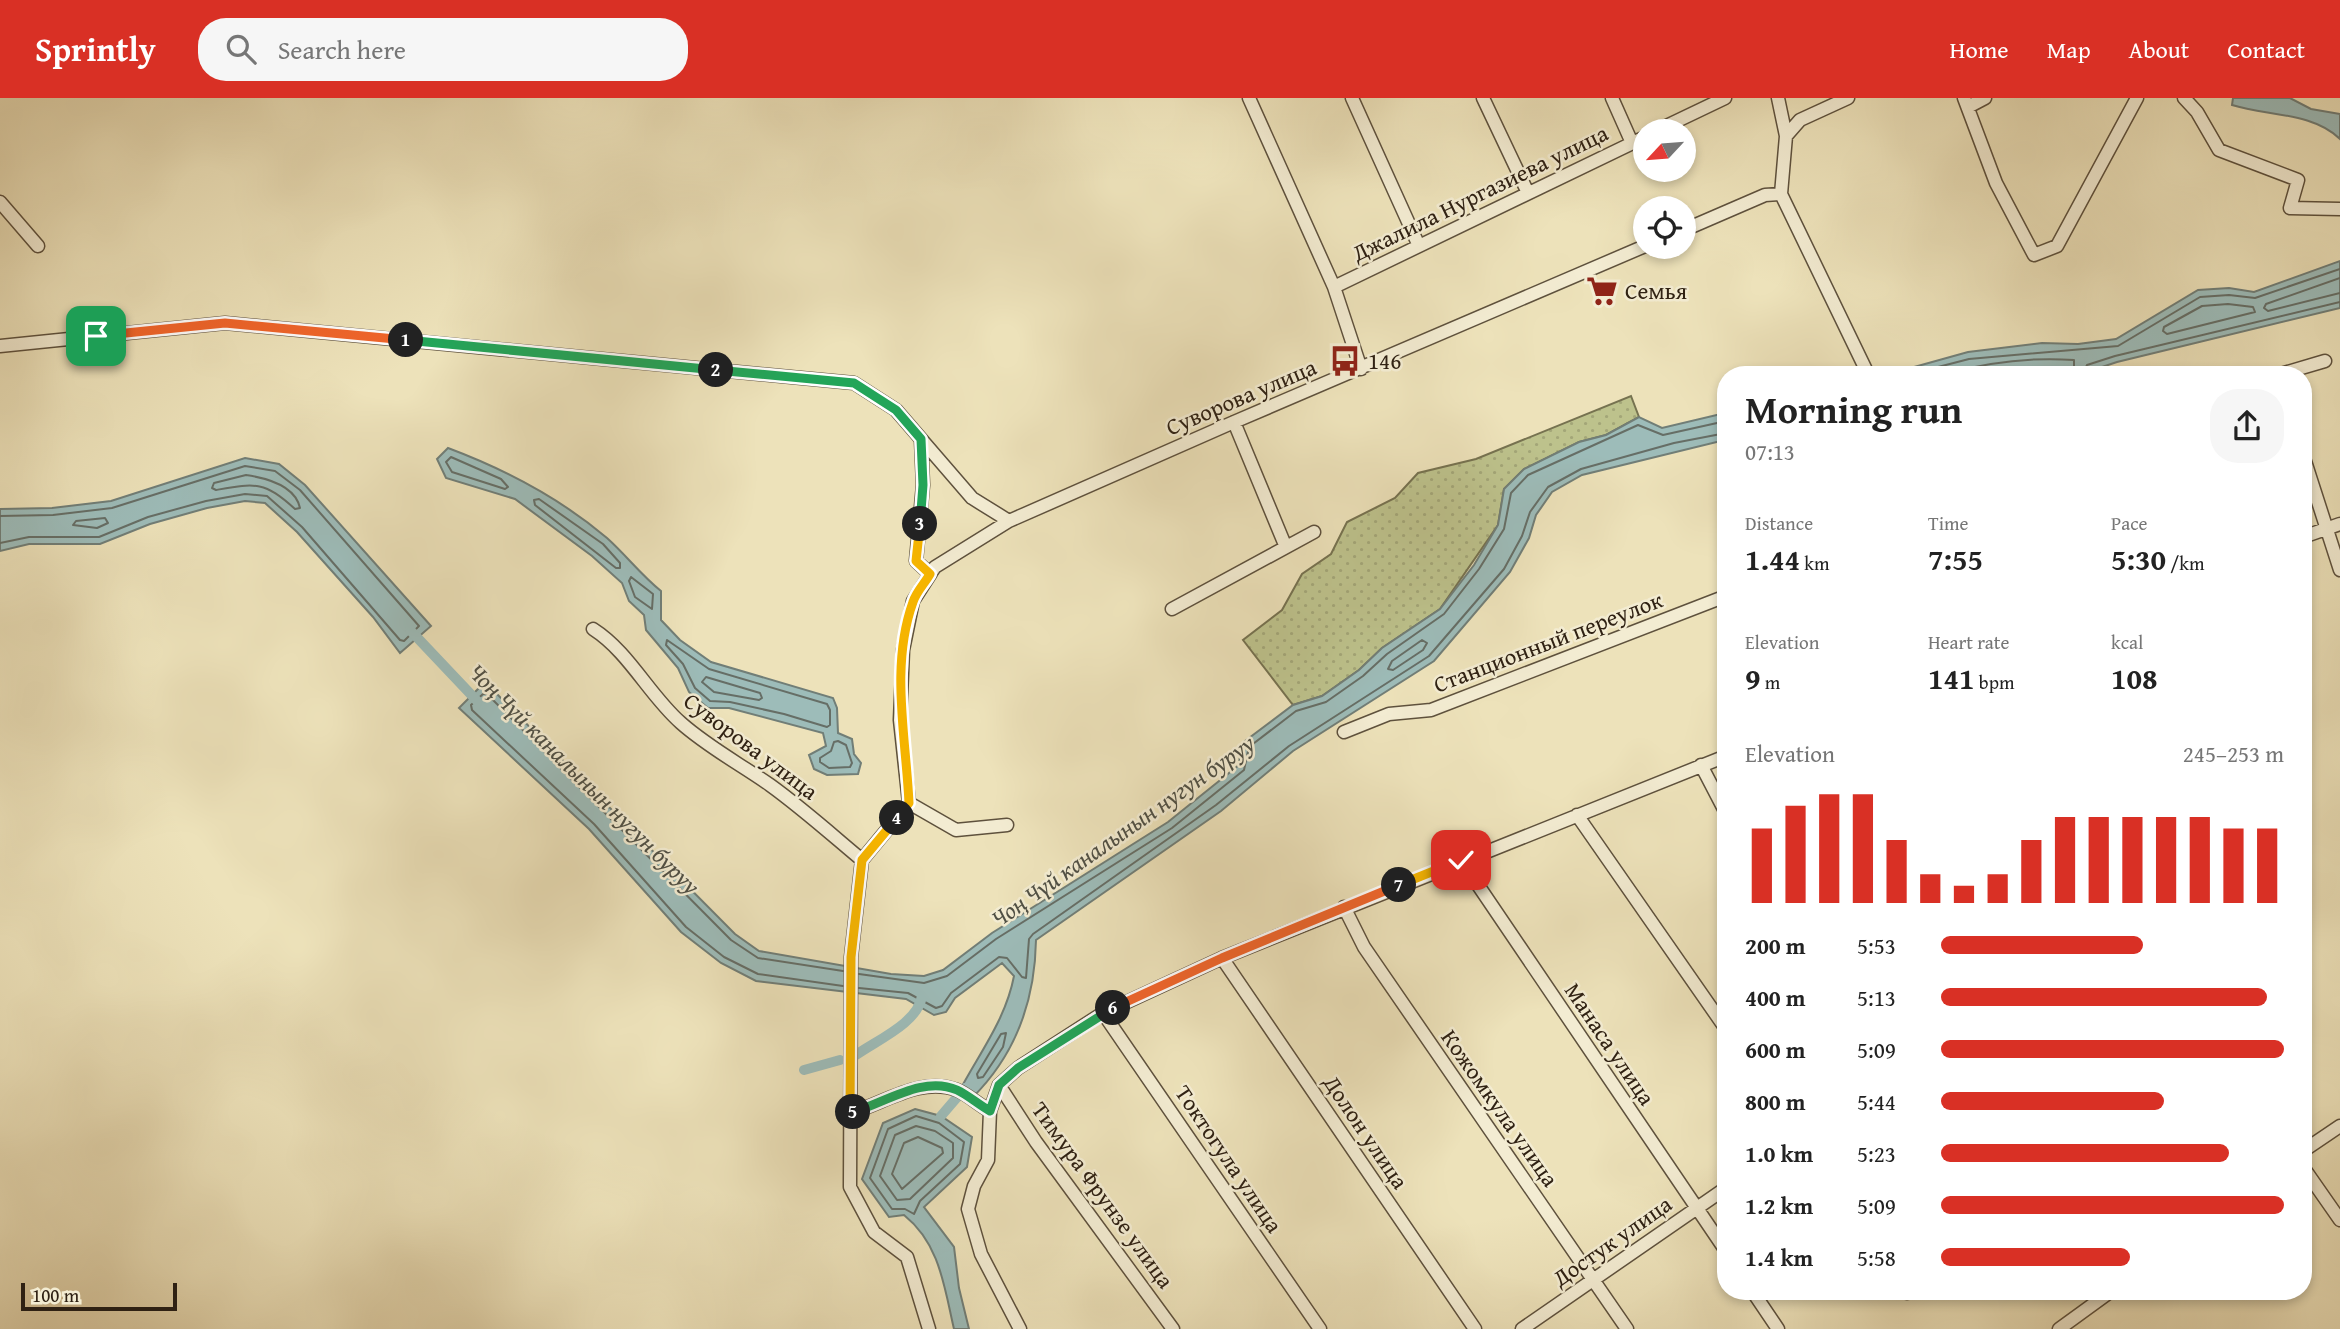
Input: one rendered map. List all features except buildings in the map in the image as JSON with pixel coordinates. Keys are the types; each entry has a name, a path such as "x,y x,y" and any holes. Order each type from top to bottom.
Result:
{"street":[{"path":"1249,98 1334,287 1361,369"},
{"path":"1352,98 1419,246"},
{"path":"1483,98 1528,193"},
{"path":"1612,98 1632,143"},
{"path":"1681,119 1725,98"},
{"path":"1778,98 1786,136 1781,194 1864,366"},
{"path":"1786,136 1800,120 1848,98"},
{"path":"1985,98 1966,103 1996,183 2034,254 2057,246 2137,98"},
{"path":"2184,98 2197,112 2219,150 2298,180 2290,208 2340,208"},
{"name":"Джалила Нургазиева улица","path":"1334,287 1632,143"},
{"path":"1696,225 1765,195 1781,194"},
{"path":"0,202 38,246"},
{"name":"Суворова улица","path":"909,803 900,720 903,650 913,601 935,567 1009,521 1633,251"},
{"path":"0,346 225,323 854,383 896,410 972,498 1009,521"},
{"path":"2308,366 2325,361"},
{"path":"1234,422 1285,545"},
{"path":"921,439 923,485 916,561 930,574"},
{"path":"2312,483 2340,570"},
{"path":"2312,534 2340,524"},
{"path":"1172,609 1285,545 1314,532"},
{"name":"Станционный переулок","path":"1345,732 1389,714 1431,710 1717,599"},
{"name":"Суворова улица","path":"593,629 617,649 641,681 680,722 704,742 771,786 862,860"},
{"path":"1020,1329 981,1254 969,1220 970,1198 988,1160 990,1111 999,1085 1018,1068 1103,1013 1222,958 1717,759"},
{"path":"1701,765 1717,796"},
{"path":"929,1329 907,1256 874,1232 850,1187 851,957 862,860 909,803 956,830 1007,825"},
{"path":"1577,815 1717,1016"},
{"name":"Манаса улица","path":"1461,860 1717,1238"},
{"name":"Кожомкула улица","path":"1344,907 1364,947 1627,1329"},
{"name":"Долон улица","path":"1222,958 1475,1329"},
{"name":"Токтогула улица","path":"1103,1013 1320,1329"},
{"name":"Тимура Фрунзе улица","path":"999,1085 1036,1142 1173,1329"},
{"path":"850,1113 870,1107 894,1094 929,1088 957,1090 990,1111"},
{"path":"2312,1145 2340,1126"},
{"path":"2312,1180 2340,1220"},
{"name":"Достук улица","path":"1522,1329 1717,1194"},
{"path":"1758,1300 1778,1329"},
{"path":"2059,1329 2099,1300"}],"green space":[{"path":"1631,396 1639,417 1606,435 1579,442 1524,469 1504,489 1498,525 1440,609 1382,648 1359,670 1322,696 1293,705 1243,640 1282,610 1302,574 1331,554 1347,522 1395,498 1418,473 1476,459"}],"water":[{"path":"2233,98 2290,98 2311,109 2340,114 2340,139 2329,130 2303,119 2232,105"},
{"path":"2340,261 2340,308 2105,366 1918,366 1968,352 2042,343 2078,344 2116,339 2198,290 2229,288 2254,292"},
{"path":"1717,415 1717,442 1582,475 1552,492 1536,515 1529,538 1510,572 1434,661 1293,751 1221,811 1036,940 1032,983 1012,1044 1001,1063 973,1097 961,1088 999,1020 1014,976 1002,963 955,998 946,1012 934,1015 906,999 756,981 721,963 681,932 589,829 459,708 485,682 735,934 759,951 891,974 924,976 943,970 992,933 1168,822 1239,765 1241,744 1293,705 1322,696 1359,670 1382,648 1440,609 1474,565 1498,525 1504,489 1524,469 1579,442 1606,435 1639,417 1662,428"},
{"path":"448,448 531,486 571,510 607,538 661,591 661,620 680,640 711,662 833,698 837,708 838,733 852,739 854,754 861,763 858,774 827,775 814,769 809,755 826,746 823,733 729,708 708,708 689,692 678,668 646,630 644,615 629,601 622,583 592,556 515,499 446,478 437,459"},
{"path":"245,458 279,464 305,485 431,626 400,653 373,617 297,532 265,503 245,501 207,508 150,524 100,544 29,544 0,551 0,509 52,508 111,501"},
{"path":"915,1109 941,1116 972,1137 967,1167 924,1207 954,1247 959,1288 969,1329 954,1329 939,1267 926,1239 904,1215 889,1217 862,1179 883,1123"}],"waterway":[{"name":"Чоң Чүй каналынын нугун буруу","path":"410,630 480,704"},
{"path":"856,1055 905,1023 919,1006 922,996"},
{"path":"804,1070 840,1060"},
{"path":"941,1116 965,1088"}],"place":[{"name":"Семья","path":"1602,291"},
{"name":"146","path":"1345,361"}],"route":[{"path":"96,336 225,323 854,383 896,410 921,439 923,485 916,561 930,574 913,601 903,650 900,720 908,769 909,803 862,860 851,957 850,1113 870,1107 894,1094 929,1088 957,1090 990,1111 999,1085 1018,1068 1103,1013 1222,958 1461,860"}]}
